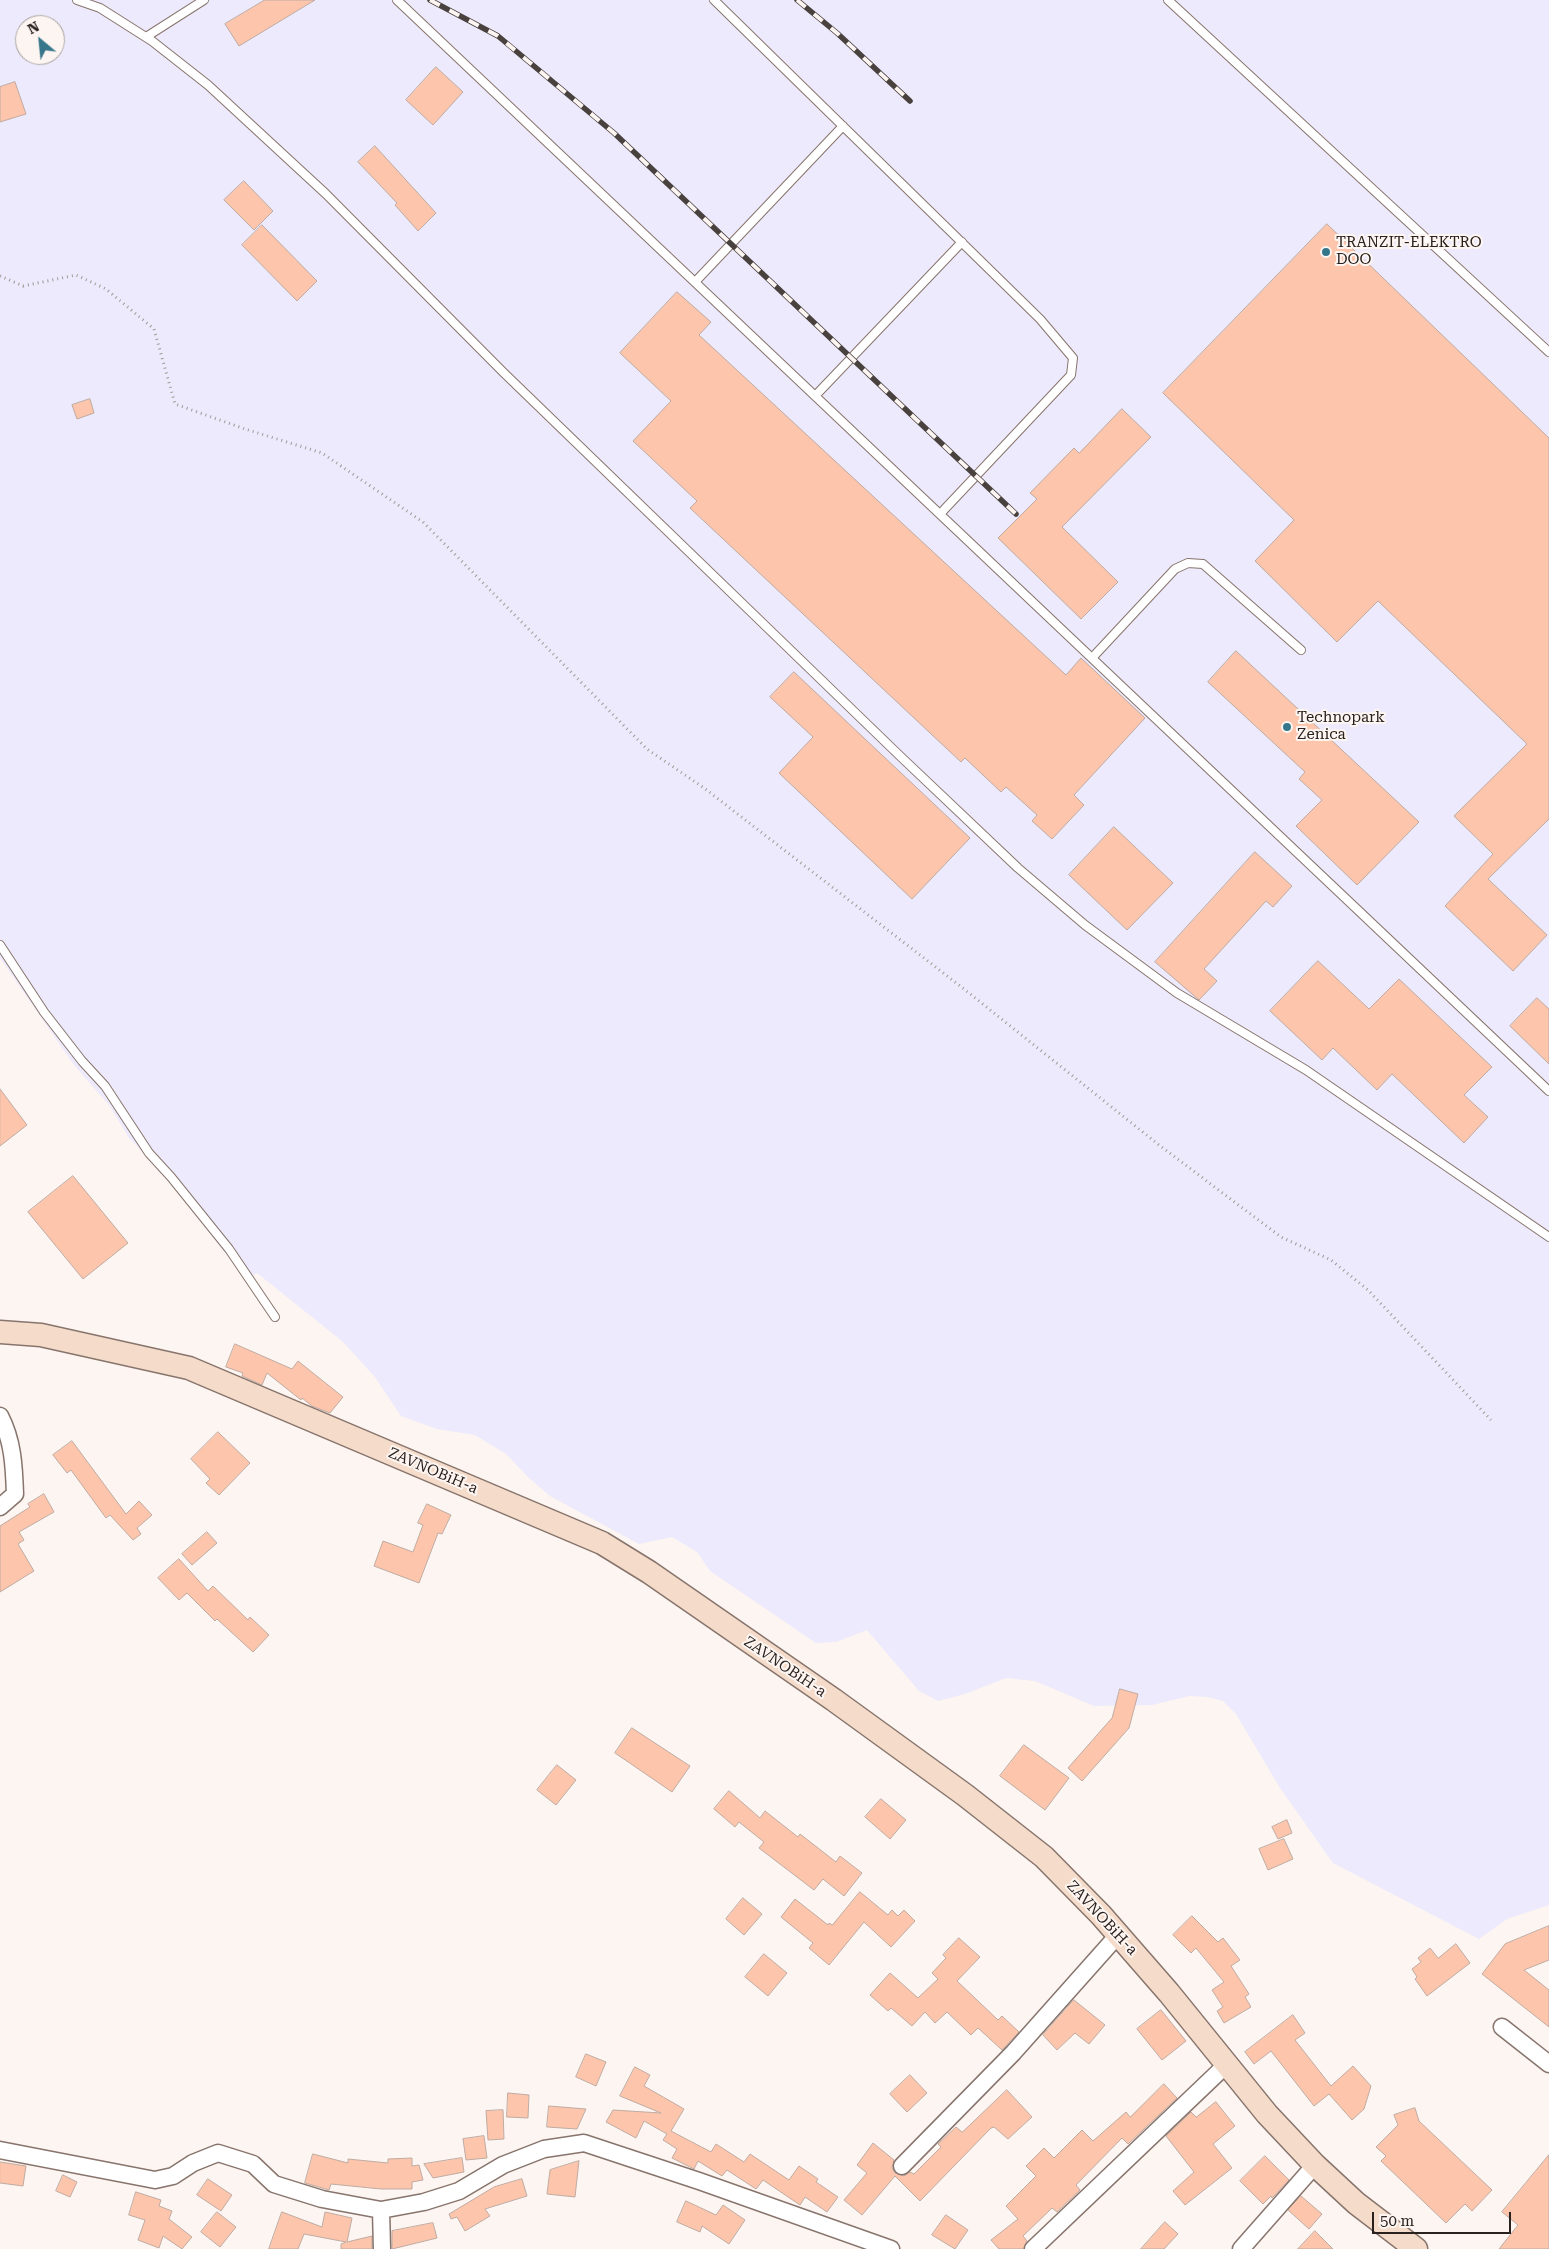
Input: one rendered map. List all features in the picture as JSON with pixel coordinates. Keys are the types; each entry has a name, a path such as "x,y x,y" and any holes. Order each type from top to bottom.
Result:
{"main road":[{"name":"ZAVNOBiH-a","path":"0,1332 42,1334 188,1368 602,1543 649,1572 834,1700 965,1795 1044,1857 1118,1935 1267,2114 1315,2165 1379,2222 1416,2249"}],"street":[{"path":"0,1416 8,1433 14,1468 15,1494 0,1508"},
{"path":"902,2166 1012,2053 1118,1935"},
{"path":"1502,2027 1549,2064"},
{"path":"1033,2249 1227,2064"},
{"path":"0,2150 155,2180 173,2176 193,2163 218,2153 253,2164 274,2184 322,2199 381,2210 424,2202 459,2191 503,2165 544,2149 584,2143 699,2180 891,2249"},
{"path":"1241,2249 1315,2165"},
{"path":"381,2210 382,2249"}],"lane":[{"path":"77,0 100,8 146,37 208,85 326,194 618,484 1018,868 1085,925 1177,993 1306,1070 1549,1237"},
{"path":"146,37 204,0"},
{"path":"397,0 1549,1091"},
{"path":"714,0 1040,319 1073,358 1071,374 940,514"},
{"path":"1168,0 1549,352"},
{"path":"695,282 843,126"},
{"path":"815,396 962,242"},
{"path":"1092,658 1175,569 1188,563 1203,564 1301,650"},
{"path":"0,945 44,1012 82,1061 105,1086 148,1154 171,1177 229,1249 275,1318"}],"path":[{"path":"0,276 23,286 76,276 106,289 154,329 175,404 245,429 322,453 423,522 647,749 704,788 964,989 1166,1151 1281,1237 1331,1260 1368,1290 1491,1420"}],"shaded area":[{"path":"0,0 1549,0 1549,1905 1507,1919 1479,1939 1333,1863 1280,1788 1236,1714 1223,1701 1207,1697 1190,1696 1152,1705 1094,1706 1035,1681 1006,1678 965,1694 938,1701 919,1691 867,1630 836,1642 816,1643 710,1571 697,1552 672,1537 639,1544 550,1496 506,1454 475,1435 437,1429 401,1416 375,1377 342,1341 257,1273 246,1279 157,1167 129,1138 109,1105 74,1065 0,958"}],"building":[{"path":"265,0 315,0 239,46 225,24"},
{"path":"436,67 463,92 433,125 406,100"},
{"path":"15,82 26,114 0,122 0,87"},
{"path":"375,146 436,213 418,231 395,205 397,203 358,162"},
{"path":"244,181 273,211 254,230 224,200"},
{"path":"1327,224 1549,438 1549,819 1488,879 1547,935 1513,971 1445,906 1493,854 1454,816 1527,744 1378,601 1337,642 1255,561 1294,520 1163,393"},
{"path":"262,225 317,281 297,301 242,245"},
{"path":"677,292 711,322 699,335 1066,675 1081,658 1145,718 1074,795 1084,805 1052,839 1032,821 1037,815 1006,787 1001,792 965,758 961,762 690,508 697,501 633,441 671,401 620,353"},
{"path":"90,399 94,413 77,419 72,405"},
{"path":"1122,409 1151,437 1062,527 1118,582 1081,619 998,538 1037,499 1030,493 1074,448 1079,453"},
{"name":"Technopark Zenica","path":"1236,651 1419,822 1357,885 1296,826 1322,800 1299,779 1305,772 1208,682"},
{"path":"794,672 970,838 912,899 779,773 813,737 770,697"},
{"path":"1114,827 1173,883 1127,930 1069,875"},
{"path":"1255,852 1292,886 1273,907 1266,901 1204,969 1217,981 1199,1000 1155,962"},
{"path":"1318,961 1369,1009 1399,979 1492,1067 1464,1095 1488,1117 1464,1143 1392,1074 1377,1090 1333,1048 1322,1060 1270,1011"},
{"path":"1537,998 1549,1009 1549,1064 1510,1026"},
{"path":"0,1089 27,1125 0,1146"},
{"path":"73,1176 128,1243 83,1279 28,1212"},
{"path":"235,1344 292,1369 298,1361 343,1397 330,1413 312,1406 302,1398 301,1400 267,1373 262,1385 242,1376 243,1373 226,1367"},
{"path":"218,1432 250,1463 219,1495 206,1483 210,1479 191,1459"},
{"path":"72,1441 126,1514 139,1501 152,1515 137,1528 141,1534 133,1540 110,1515 106,1518 71,1470 67,1473 53,1455"},
{"path":"44,1494 54,1512 19,1532 24,1540 18,1544 34,1571 0,1592 0,1526 30,1507 28,1504"},
{"path":"427,1504 451,1515 442,1534 438,1533 419,1583 374,1566 383,1541 413,1552 423,1525 418,1523"},
{"path":"207,1532 217,1543 192,1565 182,1554"},
{"path":"179,1559 208,1591 213,1586 248,1620 250,1617 269,1635 253,1652 217,1619 215,1621 187,1593 179,1600 158,1578"},
{"path":"1120,1689 1138,1694 1129,1728 1082,1781 1068,1768 1112,1718"},
{"path":"632,1728 690,1766 672,1792 615,1753"},
{"path":"1024,1745 1069,1778 1045,1810 1000,1776"},
{"path":"557,1765 576,1780 556,1805 537,1790"},
{"path":"729,1791 760,1818 765,1811 798,1837 800,1834 836,1862 840,1856 862,1873 844,1896 823,1879 814,1890 759,1848 764,1842 739,1822 735,1827 714,1809"},
{"path":"881,1799 906,1820 890,1839 865,1817"},
{"path":"1287,1820 1292,1833 1278,1839 1272,1827"},
{"path":"1284,1839 1293,1859 1268,1870 1259,1849"},
{"path":"860,1892 888,1915 892,1910 898,1916 904,1910 915,1921 891,1947 864,1922 829,1965 809,1948 813,1943 781,1917 795,1899 828,1925 829,1923 832,1925"},
{"path":"743,1898 762,1914 744,1935 726,1919"},
{"path":"1192,1916 1218,1942 1223,1938 1240,1960 1231,1966 1249,1994 1245,1997 1251,2007 1224,2023 1217,2011 1223,2007 1212,1990 1224,1982 1196,1948 1191,1953 1173,1935"},
{"path":"1549,1926 1549,1960 1524,1970 1549,1990 1549,2027 1482,1974 1505,1944"},
{"path":"959,1938 980,1957 957,1981 998,2020 1002,2016 1019,2032 1002,2050 978,2028 971,2035 947,2012 935,2023 925,2012 912,2026 891,2008 888,2011 870,1995 890,1973 918,1998 938,1979 932,1973 946,1958 943,1955"},
{"path":"1456,1944 1470,1963 1427,1996 1415,1979 1417,1977 1412,1969 1421,1962 1418,1958 1430,1948 1438,1958"},
{"path":"764,1954 787,1973 768,1996 745,1977"},
{"path":"1074,2000 1105,2025 1089,2044 1075,2033 1057,2050 1043,2035"},
{"path":"1161,2010 1186,2041 1162,2060 1137,2029"},
{"path":"1293,2015 1305,2033 1295,2040 1331,2086 1353,2066 1371,2086 1364,2109 1352,2120 1329,2094 1314,2106 1271,2051 1254,2064 1245,2052"},
{"path":"586,2054 606,2062 596,2086 576,2077"},
{"path":"635,2067 650,2075 644,2086 684,2109 671,2131 711,2152 716,2144 744,2162 750,2154 789,2180 799,2166 818,2179 816,2182 838,2197 827,2212 805,2197 800,2205 763,2180 756,2189 727,2170 722,2176 698,2161 694,2169 672,2158 677,2149 663,2140 667,2134 644,2121 636,2138 606,2122 613,2110 661,2113 620,2096"},
{"path":"910,2075 927,2093 907,2112 890,2094"},
{"path":"1164,2084 1177,2098 1128,2144 1122,2138 1076,2185 1080,2190 1057,2212 1052,2208 1023,2236 1027,2241 1023,2249 999,2249 991,2240 1018,2219 1006,2206 1036,2176 1026,2166 1044,2148 1054,2158 1082,2130 1093,2141 1126,2112 1130,2117"},
{"path":"1007,2090 1032,2117 1008,2139 994,2127 991,2128 920,2201 895,2176 862,2215 844,2200 867,2173 857,2165 873,2143 894,2160 892,2168 895,2173 904,2176 910,2172 914,2174 941,2147 938,2144 956,2127 962,2132"},
{"path":"508,2093 529,2095 528,2118 507,2117"},
{"path":"1216,2102 1235,2126 1213,2144 1232,2168 1185,2205 1173,2191 1194,2172 1166,2136 1191,2112 1196,2117"},
{"path":"549,2106 586,2109 577,2129 547,2127"},
{"path":"1415,2108 1419,2121 1492,2190 1472,2211 1465,2204 1446,2223 1381,2161 1386,2156 1376,2147 1398,2125 1394,2115"},
{"path":"503,2110 504,2139 488,2140 486,2111"},
{"path":"484,2136 487,2158 466,2160 463,2139"},
{"path":"313,2154 348,2163 348,2159 388,2163 388,2159 412,2158 412,2166 419,2165 423,2180 412,2182 412,2189 381,2189 331,2184 329,2190 305,2183"},
{"path":"1549,2155 1549,2249 1499,2249 1518,2225 1502,2212"},
{"path":"1265,2156 1289,2180 1272,2198 1271,2196 1263,2204 1240,2181"},
{"path":"462,2158 464,2172 433,2178 424,2164"},
{"path":"579,2161 575,2197 547,2194 550,2170"},
{"path":"0,2162 26,2166 23,2186 0,2183"},
{"path":"63,2175 77,2182 70,2197 56,2191"},
{"path":"208,2179 232,2195 221,2211 197,2195"},
{"path":"522,2179 527,2196 485,2209 490,2216 465,2231 457,2217 451,2219 449,2214 494,2187"},
{"path":"136,2192 161,2200 159,2206 172,2211 169,2219 192,2237 182,2249 163,2236 159,2248 138,2240 145,2220 129,2215"},
{"path":"1301,2196 1322,2214 1309,2229 1288,2210"},
{"path":"686,2201 716,2215 723,2205 745,2220 729,2244 702,2226 700,2232 677,2222"},
{"path":"217,2212 236,2227 220,2247 201,2232"},
{"path":"282,2212 322,2227 325,2212 352,2218 347,2242 372,2236 372,2249 341,2249 341,2244 346,2242 304,2234 298,2249 269,2249"},
{"path":"946,2215 968,2230 955,2249 932,2235"},
{"path":"1165,2222 1178,2234 1164,2249 1141,2249"},
{"path":"433,2223 437,2238 392,2249 392,2231"},
{"path":"1315,2231 1333,2249 1298,2249"}],"railway":[{"path":"430,0 498,36 614,133 1016,514"},
{"path":"797,0 837,33 910,101"}],"place":[{"name":"TRANZIT-ELEKTRO DOO","path":"1326,252"},
{"name":"Technopark Zenica","path":"1287,727"}]}
